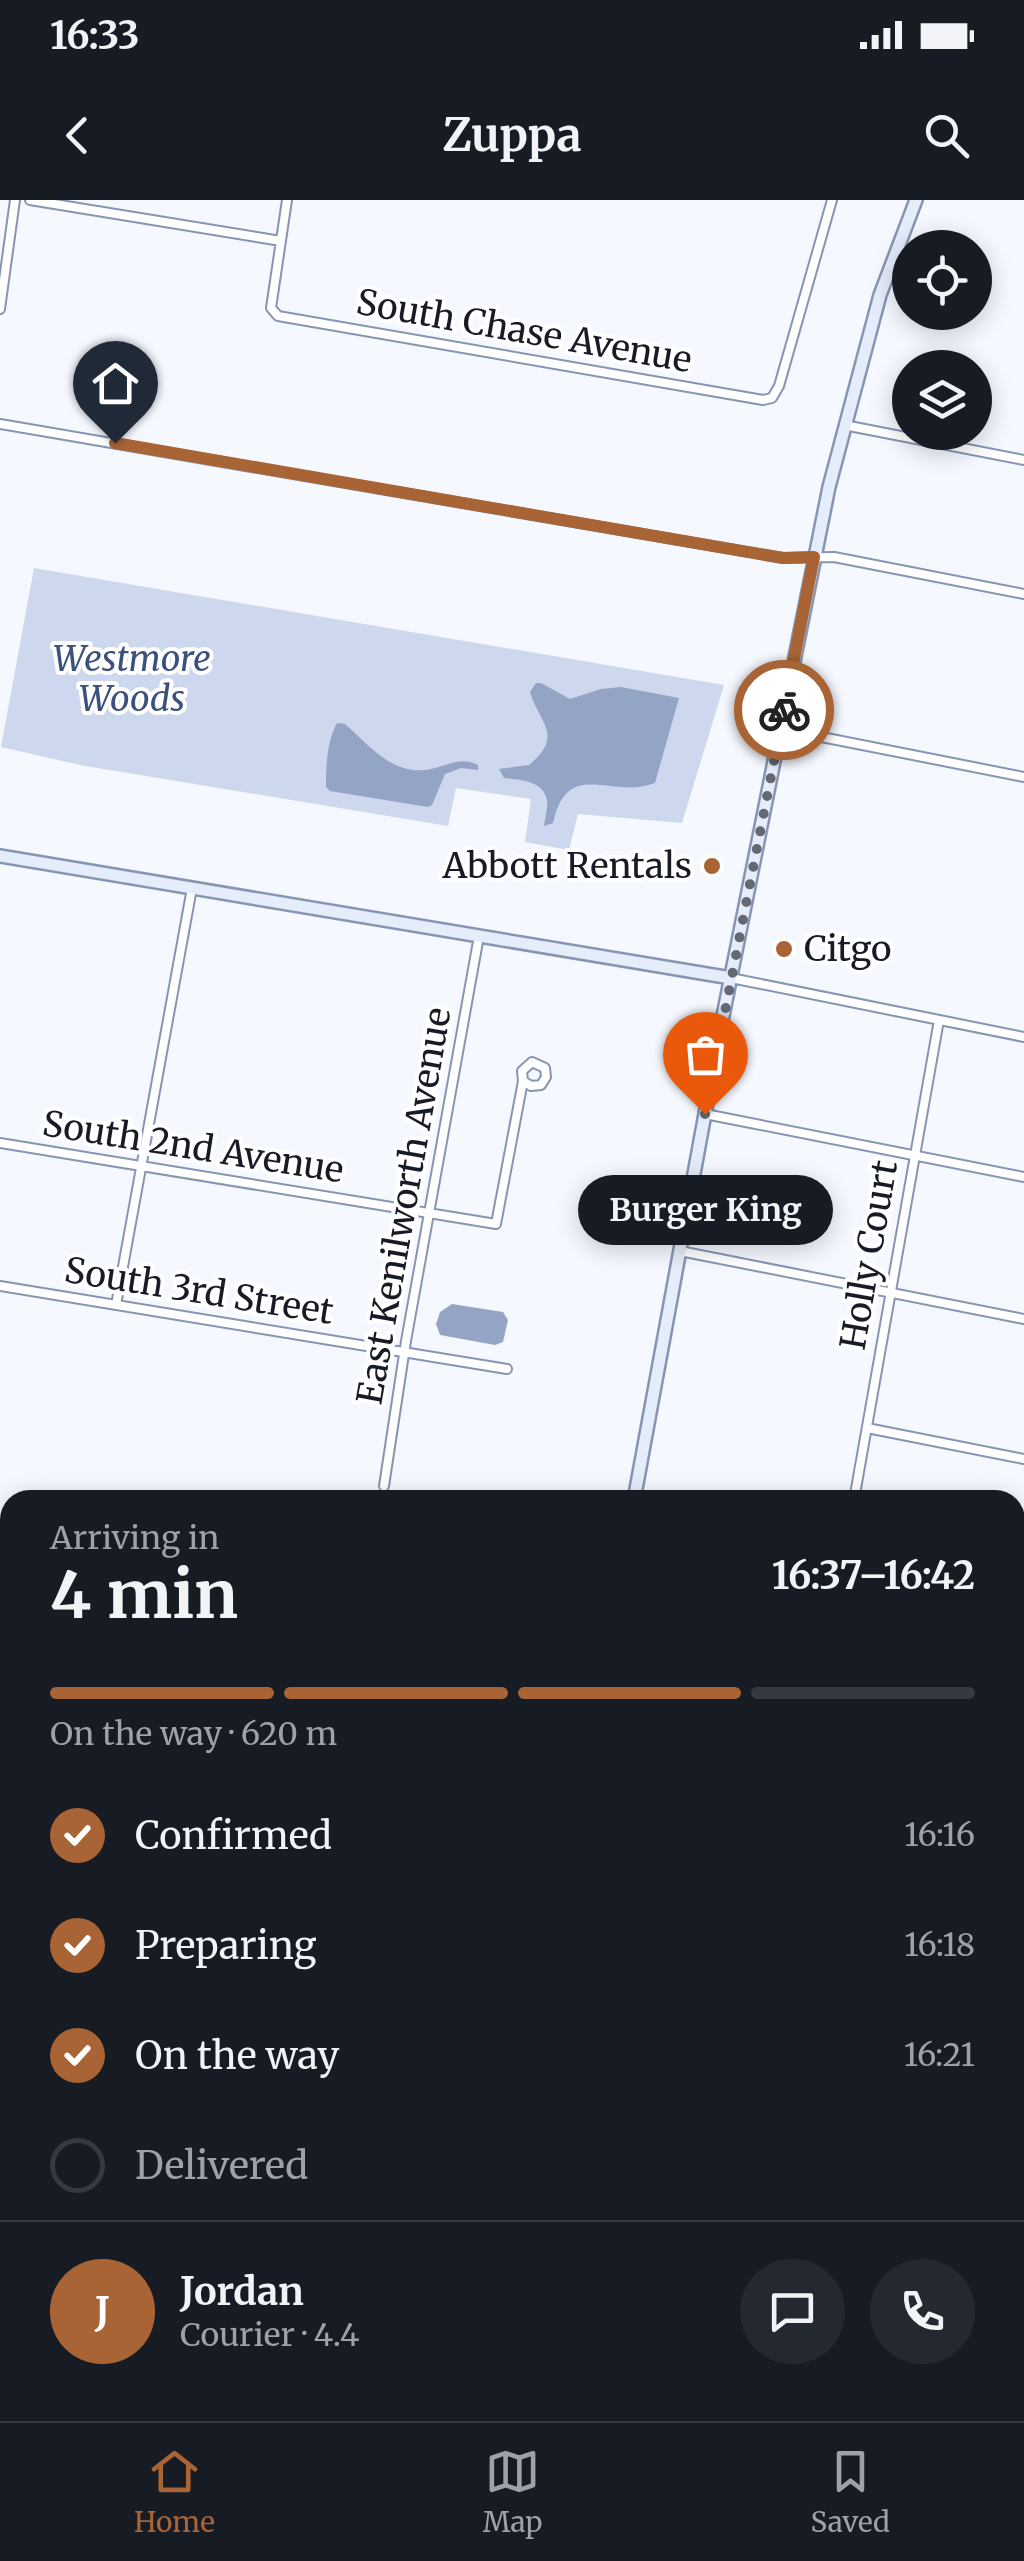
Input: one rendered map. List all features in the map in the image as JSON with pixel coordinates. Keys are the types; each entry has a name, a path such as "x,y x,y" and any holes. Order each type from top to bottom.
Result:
{"main road":[{"path":"636,1490 814,557 844,425 880,295 916,200"},
{"path":"0,856 731,978"}],"street":[{"path":"0,309 15,200"},
{"path":"30,200 281,242 287,200"},
{"name":"South Chase Avenue","path":"281,242 271,308 278,316 757,399 772,398 779,386 832,200"},
{"path":"0,424 783,558 834,556 1024,594"},
{"path":"844,425 1024,460"},
{"path":"781,729 1024,778"},
{"path":"116,1306 192,888"},
{"name":"East Kenilworth Avenue","path":"384,1486 478,936"},
{"path":"731,978 1024,1037"},
{"name":"Holly Court","path":"856,1490 939,1020"},
{"name":"South 2nd Avenue","path":"0,1143 496,1224 523,1081"},
{"path":"705,1114 1024,1177"},
{"path":"680,1250 1024,1319"},
{"name":"South 3rd Street","path":"0,1286 507,1369"},
{"path":"867,1428 1024,1459"}],"green space":[{"name":"Westmore Woods","path":"34,568 724,685 682,823 578,814 569,850 525,842 531,799 456,788 448,826 80,765 1,747"}],"shaded area":[{"path":"536,683 570,699 621,687 679,698 655,783 638,787 580,786 569,791 553,823 544,826 545,793 530,782 504,778 499,769 529,765 546,745 546,729 530,692"},
{"path":"337,723 345,724 381,756 401,767 425,770 464,761 478,765 478,770 461,768 445,774 428,807 330,791 326,787 327,762"},
{"path":"452,1304 503,1312 508,1320 503,1342 495,1345 440,1335 436,1324 440,1312"}],"way so far":[{"path":"705,1114 784,710"}],"place":[{"name":"Abbott Rentals","path":"712,866"},
{"name":"Citgo","path":"784,949"},
{"name":"Burger King","path":"705,1114"}],"route":[{"path":"115,443 783,558 814,557 784,710"}]}
